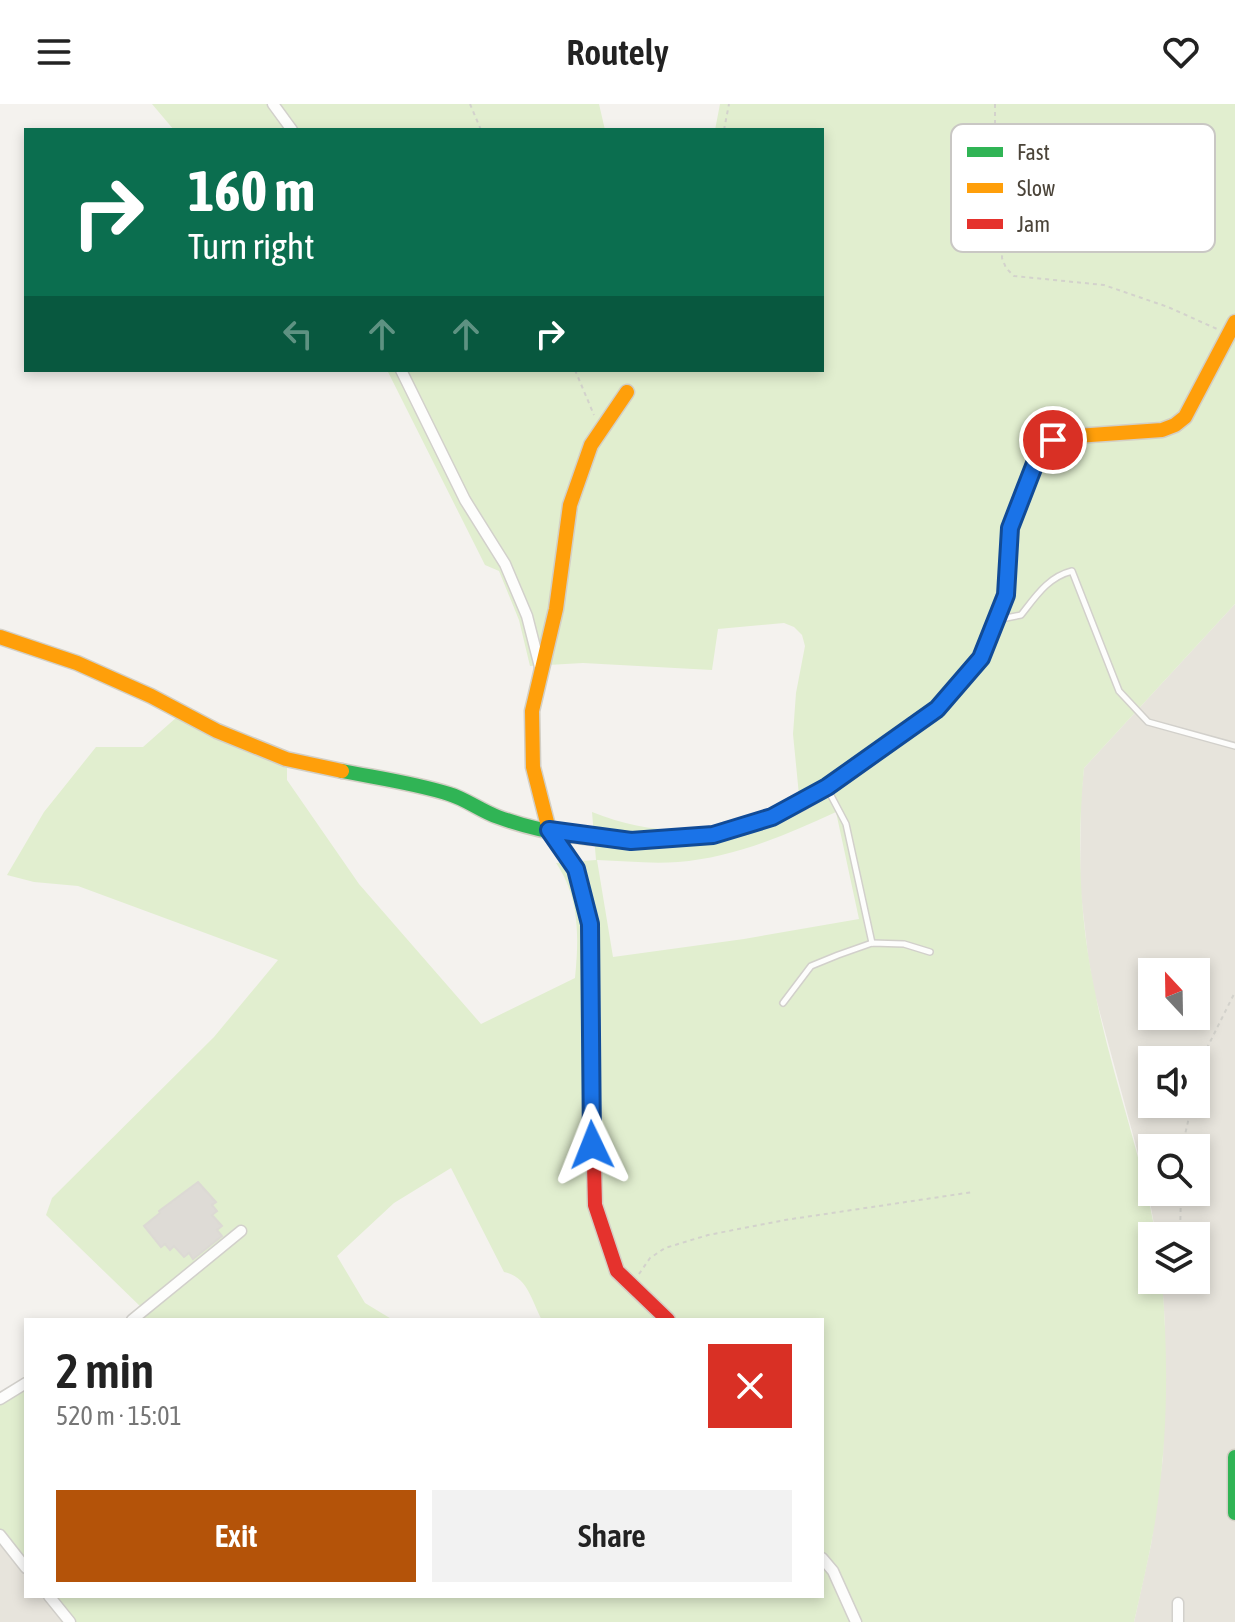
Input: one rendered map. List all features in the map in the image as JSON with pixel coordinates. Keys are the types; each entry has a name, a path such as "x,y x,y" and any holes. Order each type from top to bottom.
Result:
{"street":[{"path":"273,104 291,128"},
{"path":"0,637 77,663 151,696 217,731 286,759 450,794 498,817 549,830 631,841 713,835 772,817 827,787 937,709 981,658 1006,595 1010,528 1039,453 1062,437 1162,430 1175,425 1185,417 1232,328"},
{"path":"402,372 465,500 505,564 527,616 541,671"},
{"path":"627,392 591,445 570,505 556,609 532,711 533,767 549,830 576,869 590,924 595,1205 617,1271 666,1318"},
{"path":"134,1318 241,1231"},
{"path":"0,1399 24,1384"},
{"path":"1235,1457 1235,1513"},
{"path":"0,1535 24,1565"},
{"path":"824,1560 833,1571 856,1622"},
{"path":"51,1598 70,1622"},
{"path":"1178,1603 1178,1622"}],"lane":[{"path":"996,620 1021,615 1039,591 1058,575 1072,571 1119,691 1148,722 1235,746"},
{"path":"827,787 846,824 872,943"},
{"path":"783,1003 811,966 872,943 904,944 930,952"}],"path":[{"path":"470,104 480,128"},
{"path":"724,128 729,104"},
{"path":"1002,252 1009,273 1014,276 1104,285 1232,328"},
{"path":"576,372 600,431"},
{"path":"1208,1046 1235,992"},
{"path":"634,1288 650,1258 674,1245 785,1220 973,1192"}],"shaded area":[{"path":"1235,604 1235,1622 1134,1622 1151,1545 1163,1458 1163,1294 1210,1294 1210,1222 1154,1222 1151,1206 1210,1206 1210,1134 1138,1134 1138,1153 1094,991 1088,956 1080,885 1084,768"},
{"path":"0,1537 24,1564 24,1598 53,1598 72,1622 0,1622"}],"green space":[{"path":"152,104 599,104 605,128 172,128"},
{"path":"720,104 1235,104 1235,604 1084,768 1082,796 1081,878 1089,960 1108,1050 1138,1158 1138,1206 1150,1206 1153,1222 1138,1222 1138,1294 1163,1294 1164,1308 1164,1446 1153,1532 1134,1622 72,1622 53,1598 824,1598 824,1318 541,1318 524,1284 504,1272 451,1168 394,1203 337,1256 365,1303 390,1318 129,1318 143,1309 46,1215 52,1198 214,1037 278,960 78,886 34,882 7,875 44,812 96,747 143,747 186,709 213,724 287,755 287,780 359,884 481,1024 575,978 577,948 574,904 556,863 596,860 592,812 646,827 697,829 747,818 799,795 793,734 796,693 805,646 802,635 794,627 784,623 718,629 712,670 583,663 530,666 519,620 499,571 485,565 388,372 824,372 824,128 715,128","holes":["836,812 859,919 613,957 597,860 668,863 719,856 779,837"]},
{"path":"24,1378 24,1564 0,1537 0,1392"}],"building":[{"path":"198,1182 216,1202 212,1205 217,1211 212,1215 222,1226 217,1230 222,1236 193,1259 189,1253 184,1257 174,1246 170,1250 165,1244 161,1247 144,1226"}],"traffic: fast":[{"path":"342,771 436,790 529,827 599,838 672,839 741,827 793,807 834,784 929,715"},
{"path":"1235,1457 1235,1513"}],"traffic: slow":[{"path":"929,715 981,658 1006,595 1010,528 1039,453 1062,437 1162,430 1175,425 1185,417 1235,322"},
{"path":"590,1002 590,924 576,869 549,830 533,767 532,711 556,609 570,505 591,445 627,392"},
{"path":"0,637 77,663 151,696 217,731 286,759 342,771"}],"traffic: jam":[{"path":"590,1002 595,1205 617,1271 666,1318"}],"route":[{"path":"592,1145 590,924 576,869 549,830 631,841 713,835 772,817 827,787 884,750 937,709 981,658 1006,595 1010,528 1039,453 1053,440"}]}
